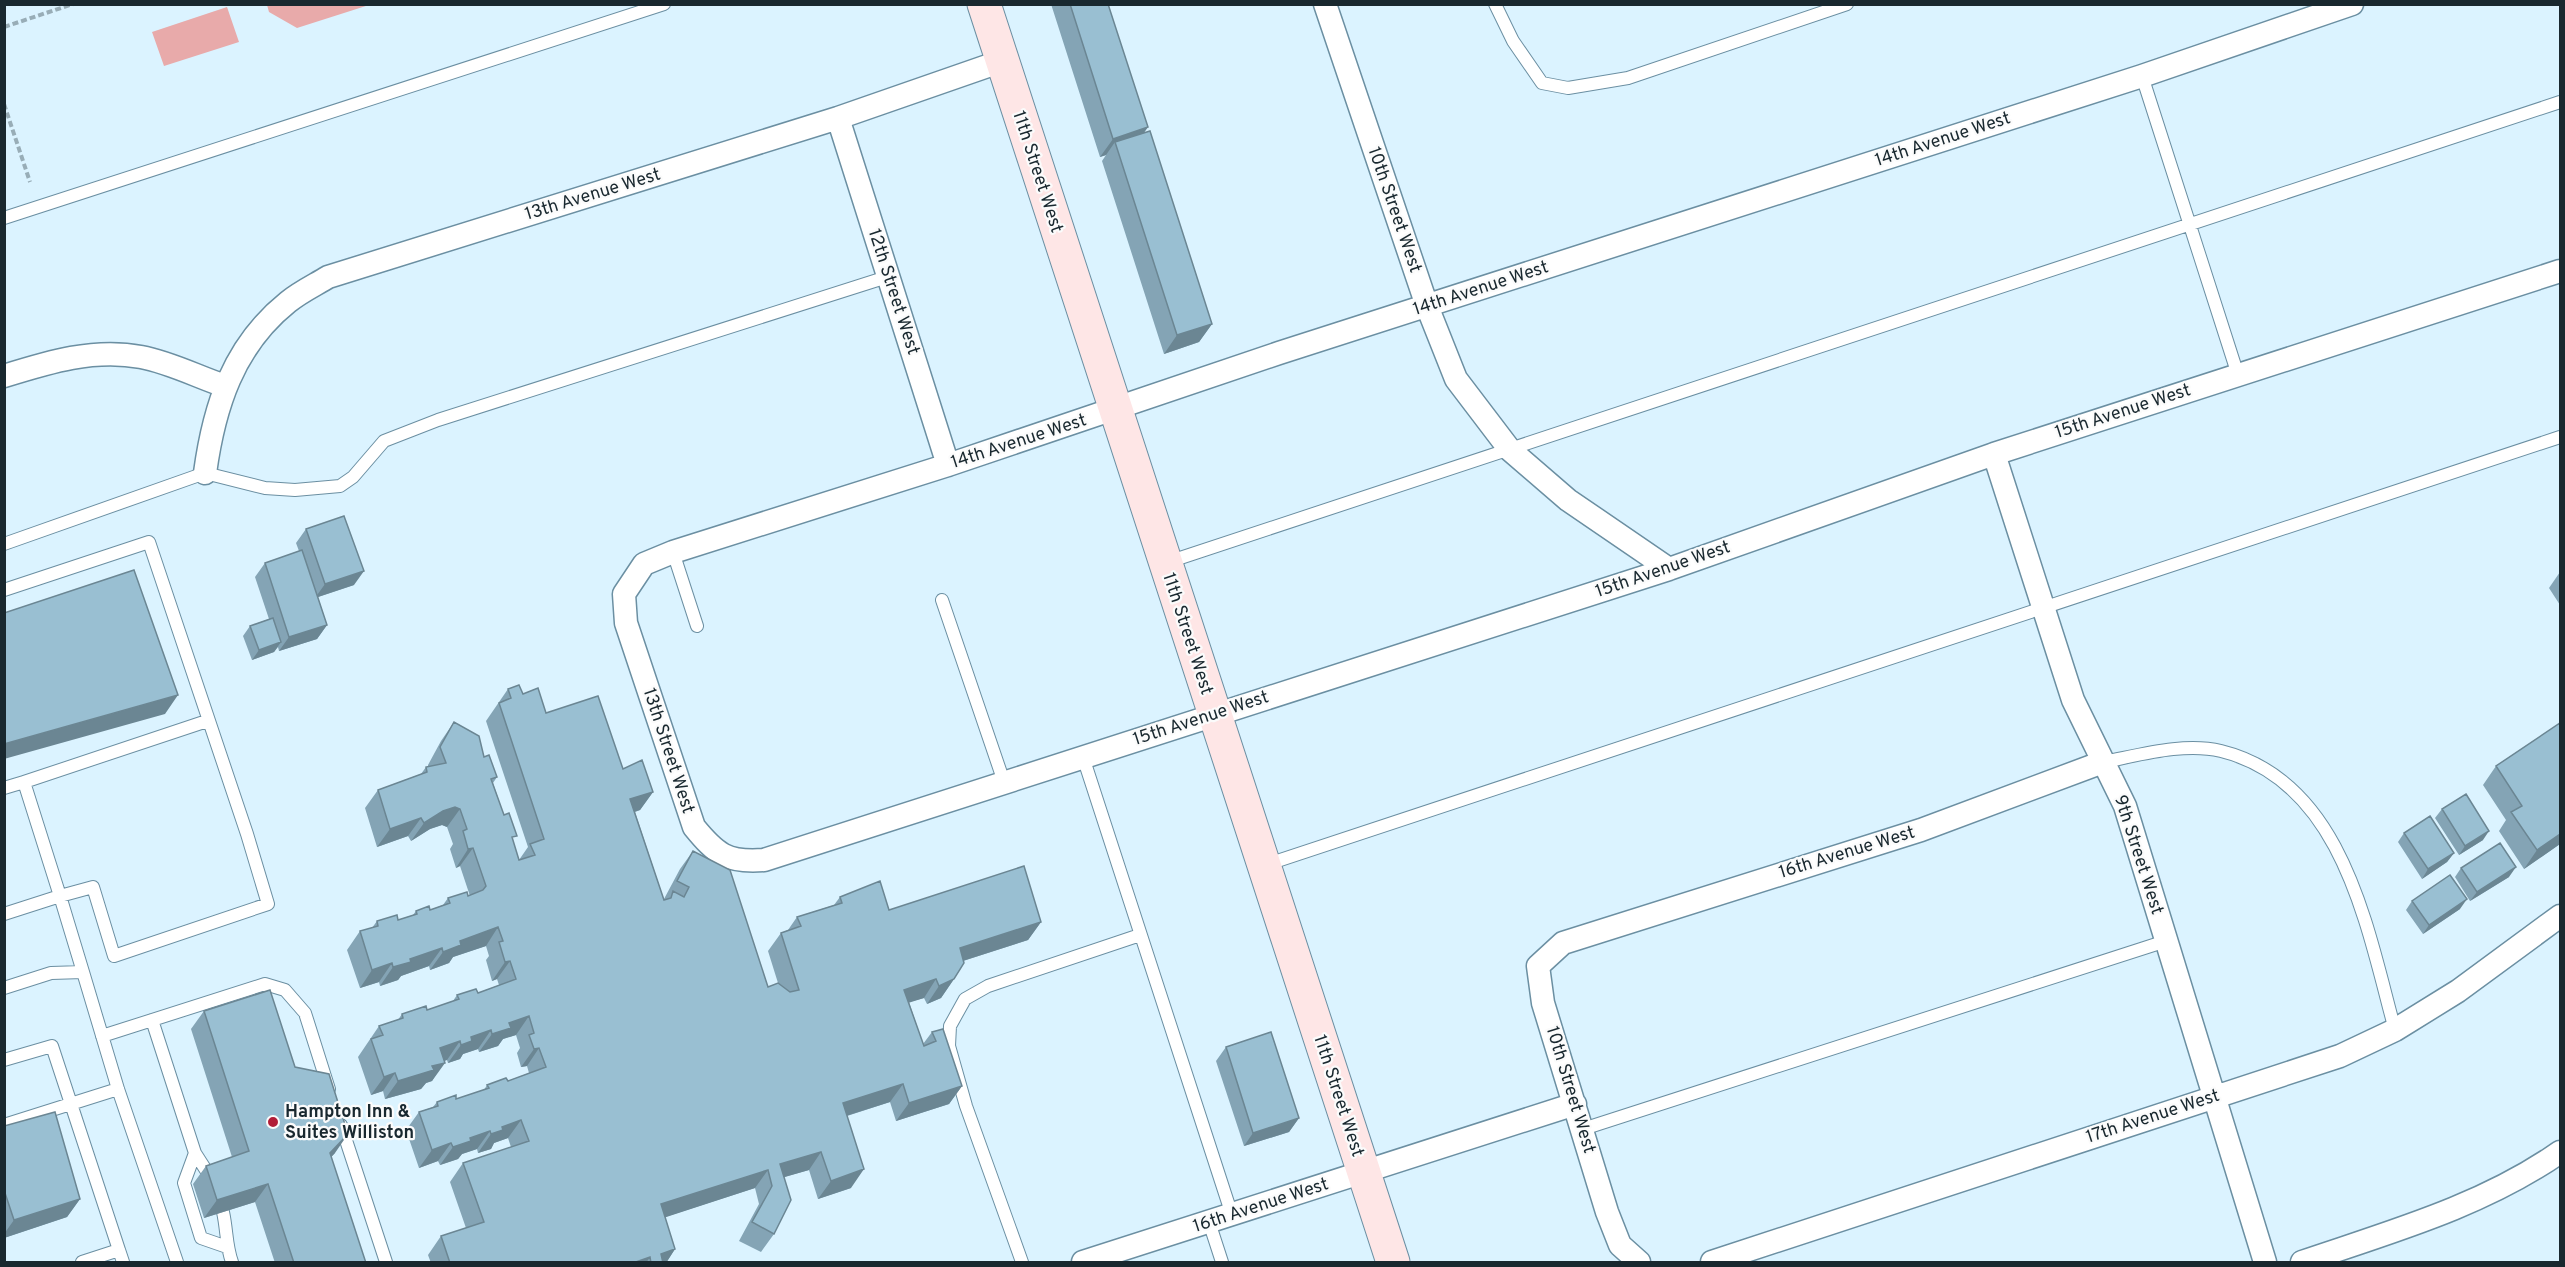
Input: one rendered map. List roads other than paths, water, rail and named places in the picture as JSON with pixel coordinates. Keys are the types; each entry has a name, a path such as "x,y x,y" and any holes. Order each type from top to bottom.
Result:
{"main road":[{"name":"11th Street West","path":"984,4 1164,564 1393,1263"}],"street":[{"name":"10th Street West","path":"1325,4 1426,306 1456,379 1510,450 1568,500 1669,569"},
{"name":"14th Avenue West","path":"624,594 644,564 673,552 948,465 1279,353 2142,76 2352,4"},
{"name":"13th Avenue West","path":"205,473 212,426 225,386 248,344 288,302 328,277 838,118 1002,61"},
{"name":"12th Street West","path":"838,118 948,465"},
{"name":"15th Avenue West","path":"764,860 1669,569 1994,454 2560,271"},
{"path":"4,376 48,362 93,353 142,357 225,386"},
{"name":"9th Street West","path":"1994,454 2073,700 2125,806 2265,1263"},
{"name":"13th Street West","path":"624,594 626,623 694,827 713,850 743,862 764,860"},
{"name":"16th Avenue West","path":"1588,935 1921,830 2103,762"},
{"name":"17th Avenue West","path":"1714,1262 2340,1056 2395,1030 2458,991 2560,916"},
{"name":"10th Street West","path":"1588,935 1563,943 1538,966 1543,1003 1606,1212 1620,1245 1640,1263"},
{"name":"16th Avenue West","path":"1084,1262 1575,1104"},
{"path":"2302,1263 2418,1222 2493,1192 2560,1152"}],"lane":[{"path":"4,218 664,4"},
{"path":"1495,4 1513,41 1542,83 1568,88 1628,78 1847,4"},
{"path":"2142,76 2238,375"},
{"path":"1164,564 2560,102"},
{"path":"4,544 205,473 265,488 295,490 340,486 353,477 384,441 438,420 887,277"},
{"path":"1263,866 2560,437"},
{"path":"4,590 149,542 207,721 247,834 268,904 114,956 93,887 4,914"},
{"path":"673,552 697,627"},
{"path":"942,600 1004,782"},
{"path":"4,788 207,721"},
{"path":"2103,762 2185,749 2220,751 2268,769 2307,803 2338,852 2359,899 2395,1030"},
{"path":"1083,757 1232,1215"},
{"path":"24,782 118,1089 177,1263"},
{"path":"1022,1263 966,1106 949,1046 950,1026 964,999 988,986 1140,935"},
{"path":"1582,1129 2166,941"},
{"path":"4,988 51,973 83,972"},
{"path":"102,1036 265,984 285,990 305,1013 386,1263"},
{"path":"152,1020 195,1153 211,1178"},
{"path":"4,1060 52,1046 123,1263"},
{"path":"4,1125 118,1089"},
{"path":"195,1153 184,1183 201,1238 226,1247"},
{"path":"223,1212 228,1233 226,1247 232,1263"},
{"path":"1209,1222 1222,1263"},
{"path":"82,1263 119,1250"}],"place":[{"name":"Hampton Inn & Suites Williston","path":"273,1122"}]}
